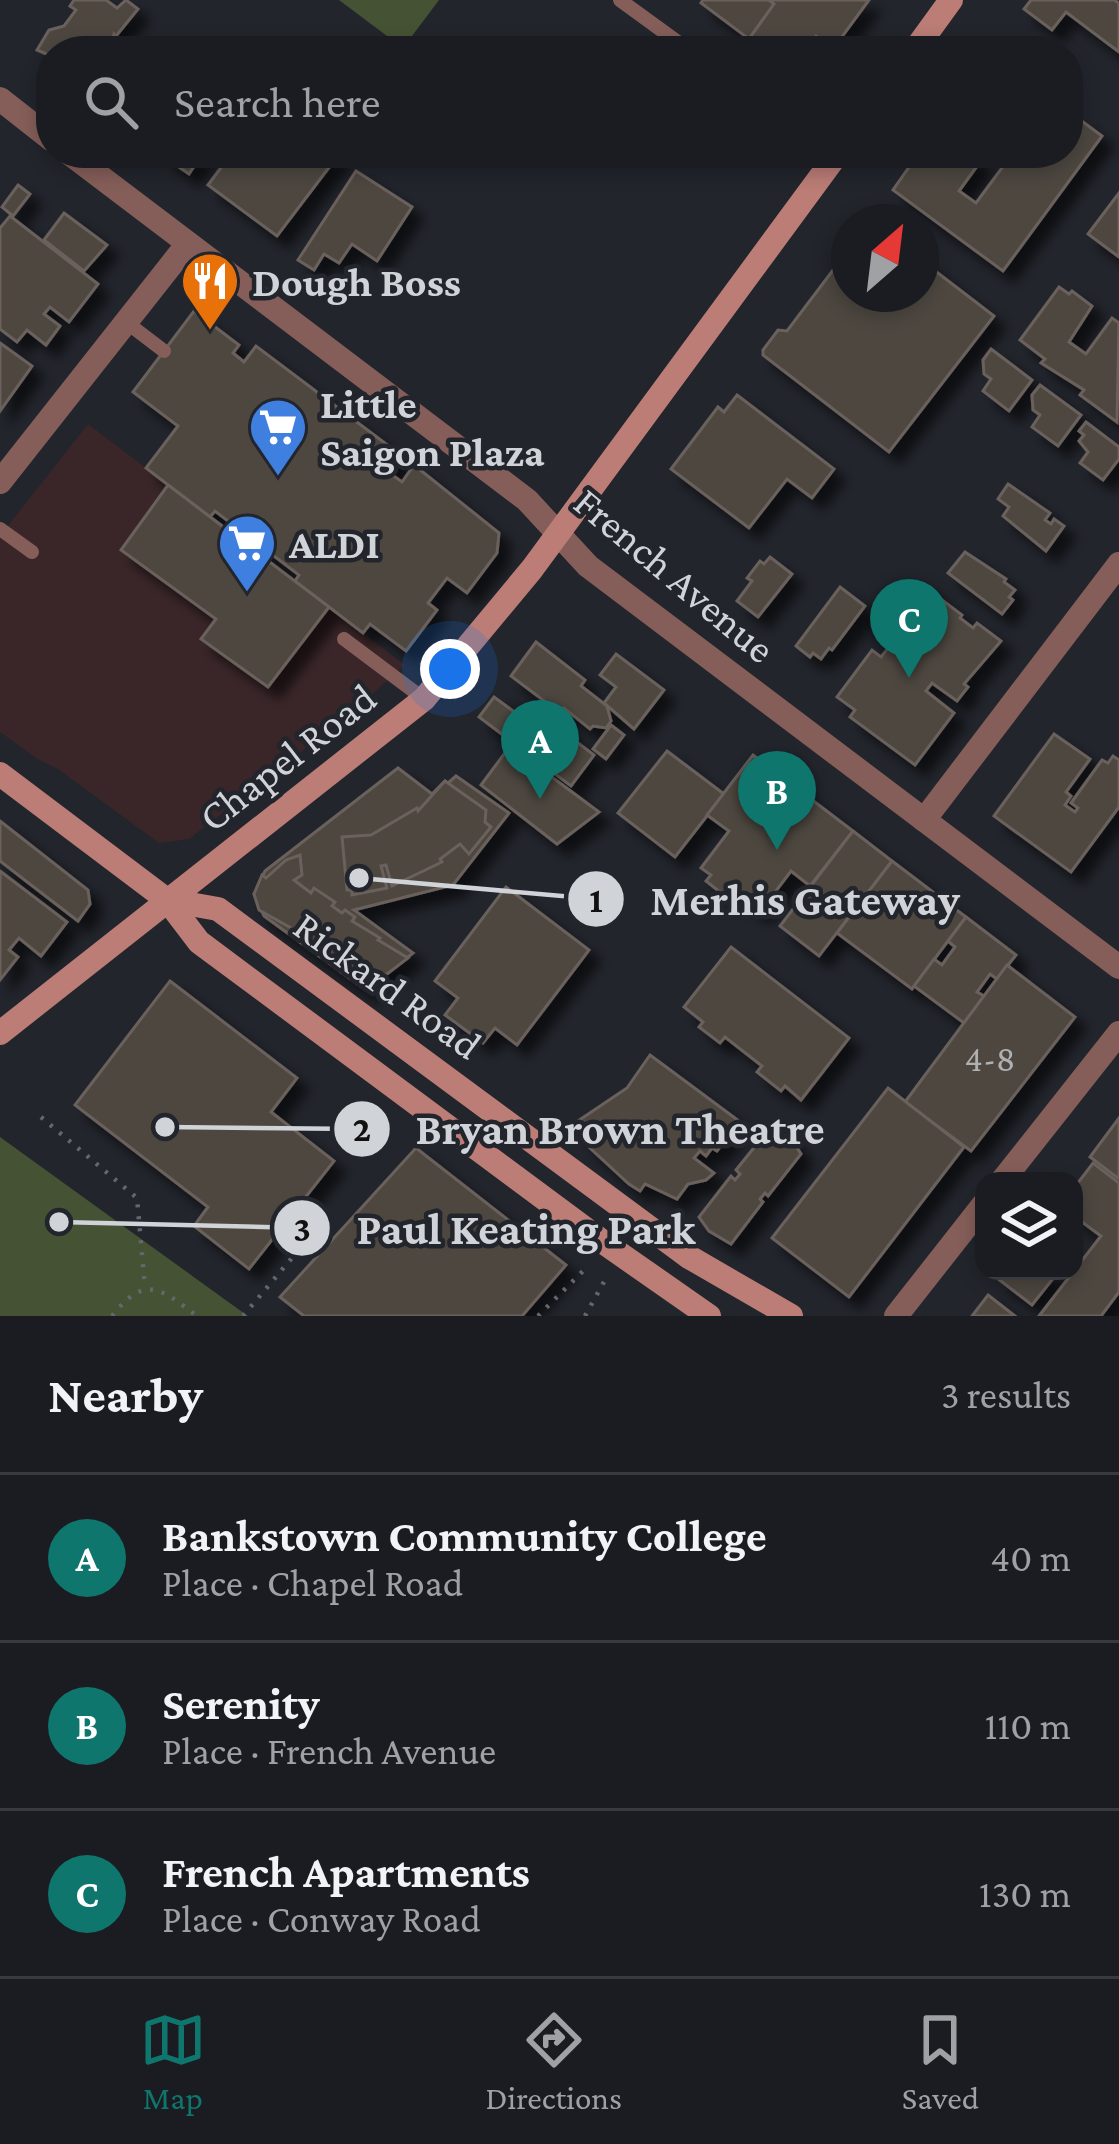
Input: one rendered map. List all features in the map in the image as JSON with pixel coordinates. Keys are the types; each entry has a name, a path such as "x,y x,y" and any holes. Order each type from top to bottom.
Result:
{"main road":[{"path":"925,36 951,0"},
{"name":"Chapel Road","path":"0,1033 424,699 476,641 824,168"},
{"name":"Rickard Road","path":"0,774 167,900 199,942 709,1316"},
{"name":"Rickard Road","path":"167,900 218,909 689,1257 791,1316"}],"street":[{"path":"0,99 36,127"},
{"name":"French Avenue","path":"88,168 527,500 588,566 1119,967"},
{"path":"0,482 186,246"},
{"path":"924,820 1119,564"},
{"path":"1009,1172 1119,1033"},
{"path":"896,1316 975,1215"}],"lane":[{"path":"620,0 669,36"},
{"path":"125,322 164,351"},
{"path":"0,529 32,552"},
{"path":"344,639 424,699"}],"path":[{"path":"40,1118 137,1198 145,1288"},
{"path":"243,1316 318,1227"},
{"path":"538,1316 587,1267"},
{"path":"585,1316 605,1280"},
{"path":"112,1316 128,1296 145,1288 164,1291 197,1316"}],"shaded area":[{"path":"88,424 405,665 189,839 159,843 0,732 0,536"}],"green space":[{"path":"339,0 439,0 412,36 387,36"},
{"path":"0,1137 245,1314 248,1316 0,1316"}],"building":[{"path":"74,0 106,0 117,8 126,0 138,9 116,36 45,36 64,26 76,10 70,6"},
{"path":"769,0 774,4 751,36 745,36 701,3"},
{"path":"769,0 869,0 843,36 751,36 774,4"},
{"path":"1031,0 1114,0 1119,3 1119,52 1066,12 1052,30 1024,9"},
{"path":"1083,122 1102,136 1083,162"},
{"path":"221,168 329,168 277,236 208,185"},
{"path":"908,168 976,168 959,191 976,203 1002,168 1079,168 1003,271 939,224 939,204 912,204 893,190"},
{"path":"356,171 412,207 377,261 352,244 339,263 324,254 314,270 298,260"},
{"path":"18,185 30,194 13,216 2,207"},
{"path":"1119,193 1119,257 1088,234"},
{"path":"64,213 107,245 84,271 44,240"},
{"path":"10,216 98,284 69,322 50,307 44,314 60,326 46,345 27,330 17,342 0,329 0,228"},
{"path":"831,273 831,312 939,312 939,274 994,316 889,452 763,355 778,330 787,331"},
{"path":"1059,287 1092,306 1069,342 1086,354 1112,318 1119,323 1117,422 1080,395 1084,390 1041,363 1045,359 1020,340"},
{"name":"Little Saigon Plaza","path":"194,311 239,345 233,353 244,362 256,346 402,456 388,472 402,482 414,465 499,533 497,553 467,593 447,578 428,603 437,610 406,651 370,624 363,633 295,581 299,575 215,511 210,517 146,468 178,426 133,392"},
{"path":"0,343 32,366 0,411"},
{"path":"991,349 1032,380 1009,411 983,391 991,379 984,374 983,360"},
{"path":"1040,385 1081,415 1058,446 1032,427 1040,415 1033,410 1032,395"},
{"path":"737,395 834,469 812,498 787,479 749,528 671,469 718,407 724,412"},
{"path":"1086,422 1119,447 1119,459 1103,480 1080,463 1088,452 1079,441"},
{"path":"1008,484 1050,513 1045,520 1051,524 1054,519 1064,526 1046,551 1003,516 1009,507 998,499"},
{"name":"ALDI","path":"168,485 329,607 268,687 201,639 216,619 121,550"},
{"path":"965,552 1015,590 1002,614 948,573"},
{"path":"770,557 792,574 758,617 737,601 752,581 747,578 760,561 764,564"},
{"path":"921,584 973,628 977,623 1001,641 964,684 968,687 957,701 932,683 926,691 954,713 915,765 850,717 855,710 837,697 872,650 881,657 889,647 879,640"},
{"path":"840,587 865,606 832,650 821,659 813,653 810,657 796,646"},
{"path":"536,642 585,680 581,686 607,706 611,721 606,728 590,729 564,708 560,713 511,676"},
{"path":"616,654 664,690 634,729 604,703 616,687 600,675"},
{"path":"494,697 528,722 536,711 594,755 571,786 479,717"},
{"path":"611,725 624,735 606,759 593,749"},
{"path":"1054,734 1090,759 1066,792 1071,796 1065,805 1075,812 1078,808 1071,803 1102,760 1108,763 1113,756 1119,760 1119,807 1071,872 994,816"},
{"path":"510,746 599,812 557,844 481,785"},
{"path":"667,751 724,794 675,857 618,813"},
{"path":"753,755 853,831 810,886 791,871 760,912 735,893 730,900 706,881 711,875 701,868 729,831 707,815"},
{"path":"398,768 432,794 456,776 509,813 453,885 354,910 413,953 366,990 264,916 254,894 265,871"},
{"path":"445,781 486,810 485,822 491,827 469,854 460,844 442,862 392,886 386,865 381,866 387,888 352,895 347,890 342,837 371,835 418,811"},
{"path":"0,821 88,890 90,904 78,921 0,861"},
{"path":"853,831 892,861 819,956 780,926"},
{"path":"300,855 302,875 294,880 335,902 332,906 342,913 345,910 355,917 352,921 408,958 374,984 367,979 362,987 341,972 345,967 318,943 259,910 254,894 262,875 266,878 286,860"},
{"path":"892,861 966,917 912,989 837,933"},
{"path":"0,871 67,922 41,956 19,938 9,950 18,957 0,980"},
{"path":"506,887 589,950 517,1045 495,1028 483,1043 445,1015 458,998 435,981"},
{"path":"966,917 1016,955 997,979 990,974 977,992 984,996 964,1023 914,986 934,959 942,965 955,947 948,941"},
{"path":"731,947 849,1038 801,1100 757,1072 762,1066 725,1037 720,1043 699,1027 703,1022 684,1007"},
{"path":"1007,965 1075,1017 971,1151 905,1102"},
{"path":"170,981 297,1078 271,1112 334,1161 249,1269 194,1226 208,1207 75,1105"},
{"path":"650,1055 739,1121 717,1151 712,1148 706,1156 700,1151 694,1158 714,1173 688,1184 677,1199 645,1184 640,1191 629,1184 590,1148 575,1123 627,1088"},
{"path":"888,1088 964,1147 849,1297 772,1238"},
{"path":"1119,1118 1119,1179 1090,1157"},
{"path":"770,1128 792,1140 801,1154 768,1196 765,1193 760,1199 763,1202 731,1244 709,1231 699,1217 731,1176 735,1180 740,1174 736,1170"},
{"path":"416,1148 566,1265 522,1316 304,1316 280,1297"},
{"path":"1093,1163 1119,1183 1119,1292 1101,1316 1039,1316 1067,1280 1083,1280 1083,1259 1101,1236 1083,1223 1083,1176"},
{"path":"1000,1280 1052,1280 1032,1305"},
{"path":"988,1295 1015,1316 972,1316"}],"place":[{"name":"Dough Boss","path":"210,332"},
{"name":"Little Saigon Plaza","path":"278,478"},
{"name":"ALDI","path":"247,594"},
{"name":"French Apartments","path":"909,678"},
{"name":"Bankstown Community College","path":"540,799"},
{"name":"Serenity","path":"777,850"},
{"name":"Merhis Gateway","path":"359,878"},
{"name":"Bryan Brown Theatre","path":"165,1127"},
{"name":"Paul Keating Park","path":"59,1222"}]}
